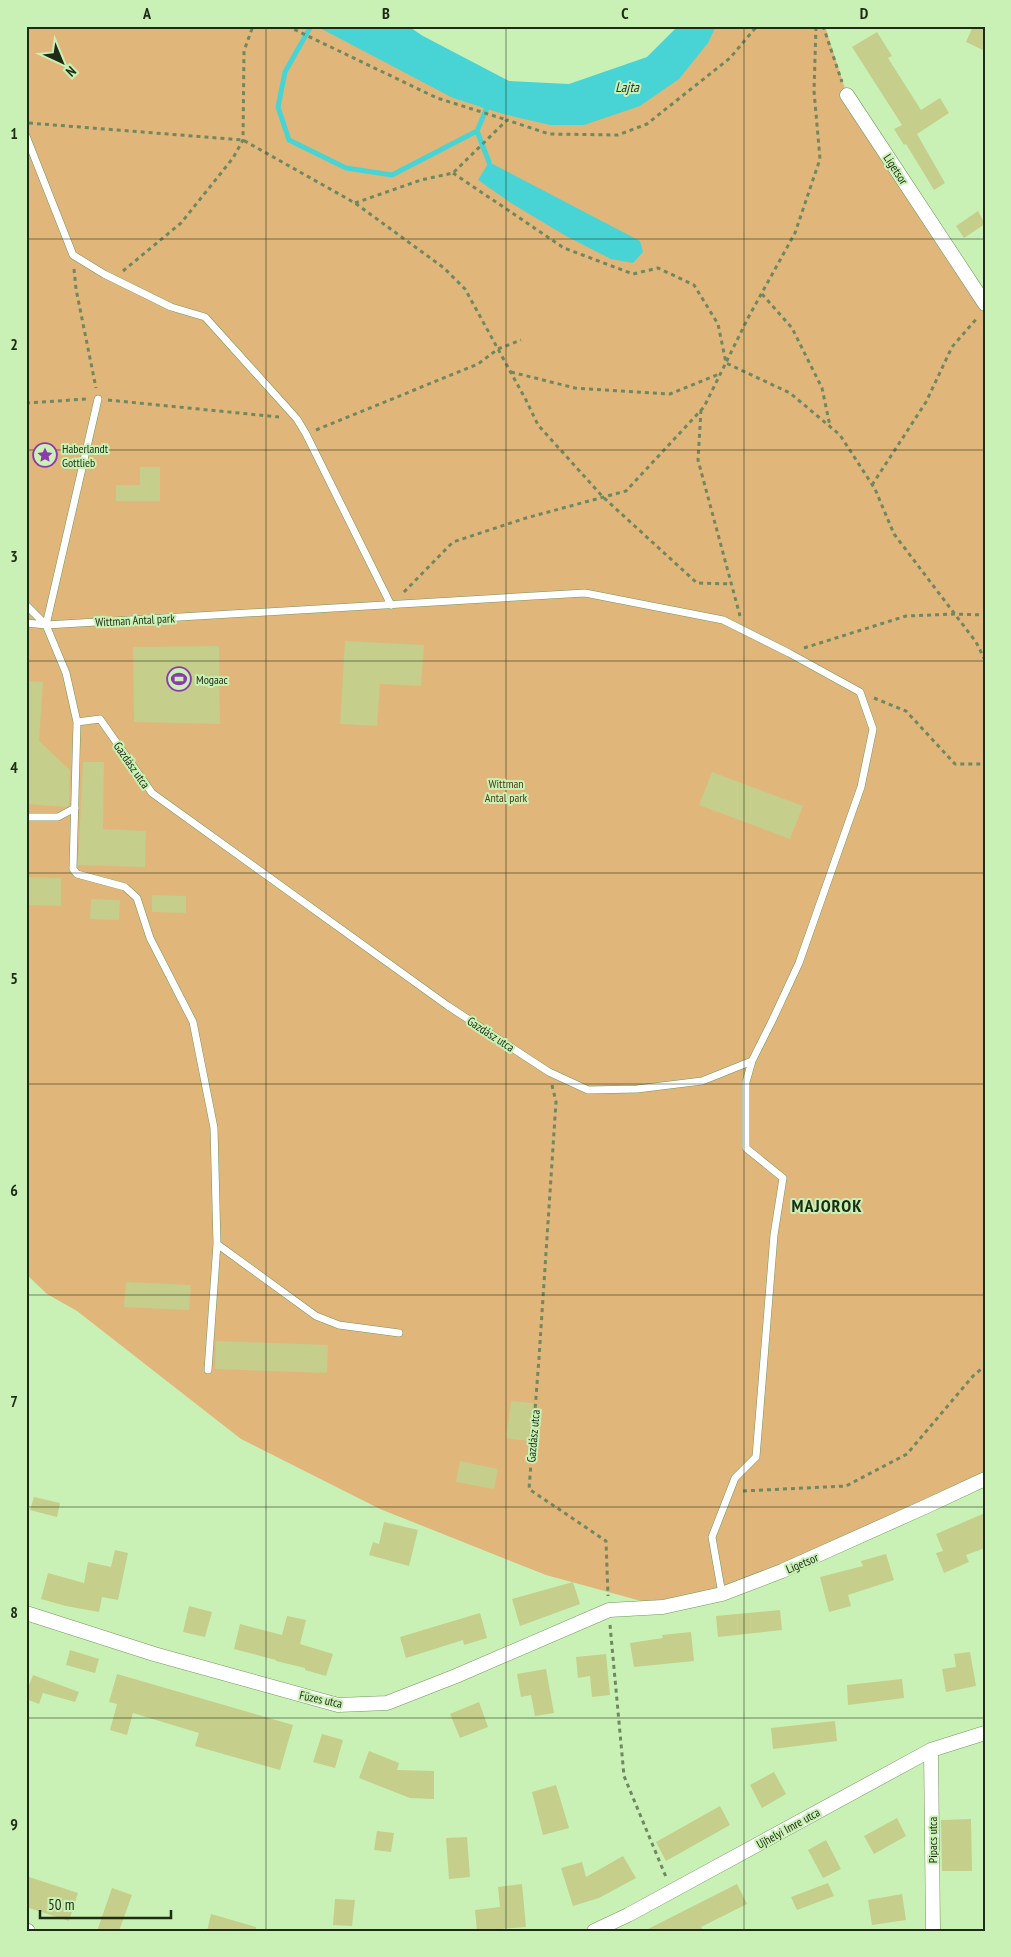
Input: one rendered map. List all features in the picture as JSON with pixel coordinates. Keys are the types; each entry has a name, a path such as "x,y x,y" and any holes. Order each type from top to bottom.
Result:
{"street":[{"name":"Ligetsor","path":"847,95 985,304"},
{"name":"Ligetsor","path":"609,1610 663,1607 722,1594 822,1554 985,1478"},
{"name":"Füzes utca","path":"26,1613 154,1654 338,1705 387,1703 456,1676 609,1610"},
{"name":"Ujhelyi Imre utca","path":"594,1931 672,1892 932,1750 985,1733"},
{"name":"Pipacs utca","path":"932,1750 933,1931"}],"lane":[{"path":"26,136 73,255 113,278 171,307 204,317 297,419 391,605"},
{"path":"46,624 98,398"},
{"name":"Wittman Antal park","path":"46,624 585,593 723,620 860,692"},
{"path":"26,605 46,624 66,673 77,722 73,869 77,874 125,887 136,898 150,938 193,1022 214,1128 217,1244 208,1370"},
{"path":"26,623 46,624"},
{"path":"722,1594 712,1537 735,1478 756,1457 774,1235 783,1178 746,1148 746,1082 752,1061 799,963 861,788 873,729 860,692"},
{"name":"Gazdász utca","path":"77,722 100,720 152,793 448,1006 549,1072"},
{"path":"26,817 58,817 74,808"},
{"path":"549,1072 588,1090 637,1089 702,1081 752,1061"},
{"path":"217,1244 316,1316 339,1325 399,1333"}],"path":[{"path":"113,278 181,223 233,158 243,140 244,51 253,26"},
{"path":"287,26 437,98 549,134 618,135 647,124 730,58 757,26"},
{"path":"391,605 453,542 526,518 626,490 701,410 795,234 820,159 814,91 816,26"},
{"path":"823,26 847,95"},
{"path":"355,203 420,180 453,174 507,120"},
{"path":"26,123 243,140 355,203 444,268 465,289 538,425 603,497 697,583 732,584"},
{"path":"453,174 564,248 633,274 658,268 694,285 718,324 726,363"},
{"path":"73,255 76,289 98,398"},
{"path":"762,294 792,328 822,388 830,428"},
{"path":"872,485 926,402 952,347 985,310"},
{"path":"306,434 478,364 498,349 521,340"},
{"path":"726,363 790,394 840,435 872,485 894,534 976,642 985,660"},
{"path":"511,372 575,388 670,394 720,374"},
{"path":"26,403 98,398 297,419"},
{"path":"701,410 698,460 744,630"},
{"path":"789,653 830,638 906,616 985,615"},
{"path":"860,692 906,711 955,764 985,764"},
{"name":"Gazdász utca","path":"549,1072 556,1102 529,1489 606,1541 609,1610"},
{"path":"730,1491 846,1486 907,1454 973,1376 985,1366"},
{"path":"609,1610 624,1776 672,1892"}],"green space":[{"name":"Wittman Antal park","path":"26,26 379,26 399,40 547,95 633,86 694,26 825,26 847,95 985,306 985,1479 822,1554 663,1607 546,1575 380,1509 241,1439 77,1311 47,1294 26,1274"}],"water":[{"name":"Lajta","path":"316,26 408,26 423,36 509,81 569,84 647,57 678,26 716,26 708,43 679,79 640,106 584,125 550,125 503,114 453,98"},
{"path":"489,162 640,241 643,252 633,263 611,259 566,236 511,203 478,180"}],"building":[{"path":"973,26 985,26 985,51 966,42"},
{"path":"877,32 892,56 888,58 921,110 940,98 949,113 917,134 945,183 934,190 906,144 904,145 894,129 902,125 852,47"},
{"path":"978,211 985,224 964,238 956,226"},
{"path":"140,467 160,467 160,501 116,501 116,485 140,485"},
{"path":"345,641 424,645 421,686 380,684 377,726 340,724"},
{"path":"219,646 220,724 134,722 133,647"},
{"path":"26,681 43,682 39,741 70,770 69,805 66,807 26,804"},
{"path":"83,762 104,762 103,829 146,831 145,867 78,865"},
{"path":"712,772 803,806 790,839 699,805"},
{"path":"26,877 61,878 61,906 26,905"},
{"path":"152,895 186,896 186,913 152,912"},
{"path":"91,899 120,900 119,920 90,919"},
{"path":"126,1282 191,1285 189,1310 124,1307"},
{"path":"216,1341 328,1345 327,1373 215,1369"},
{"path":"511,1401 533,1403 528,1441 506,1438"},
{"path":"460,1461 498,1469 494,1489 456,1482"},
{"path":"34,1497 60,1503 57,1517 30,1510"},
{"path":"985,1513 985,1548 966,1555 969,1562 944,1573 936,1553 943,1551 936,1534"},
{"path":"384,1522 418,1530 409,1566 369,1555 373,1542 379,1544"},
{"path":"115,1550 128,1553 118,1600 102,1597 99,1612 41,1599 48,1573 84,1583 88,1562 111,1567"},
{"path":"886,1554 894,1580 848,1595 851,1606 829,1612 820,1577 863,1566 861,1561"},
{"path":"573,1582 580,1604 520,1626 512,1599"},
{"path":"189,1606 212,1612 205,1637 183,1632"},
{"path":"780,1610 782,1630 718,1637 716,1616"},
{"path":"480,1613 487,1638 464,1645 463,1640 406,1658 400,1637"},
{"path":"287,1616 306,1620 300,1644 333,1654 326,1676 305,1670 305,1668 234,1649 240,1624 282,1635"},
{"path":"691,1632 694,1661 634,1667 630,1643 663,1638 662,1635"},
{"path":"70,1650 99,1659 95,1673 66,1665"},
{"path":"970,1652 976,1686 946,1692 942,1669 956,1667 954,1654"},
{"path":"606,1654 610,1695 592,1697 590,1676 578,1678 576,1657"},
{"path":"546,1669 554,1713 535,1716 531,1695 521,1697 517,1674"},
{"path":"117,1674 293,1725 280,1770 195,1746 199,1733 133,1713 127,1735 110,1730 117,1704 109,1702"},
{"path":"33,1675 79,1692 75,1702 43,1693 39,1704 26,1699 26,1693"},
{"path":"902,1679 904,1698 848,1705 847,1685"},
{"path":"479,1702 488,1727 460,1738 450,1714"},
{"path":"835,1721 837,1741 773,1749 771,1728"},
{"path":"322,1734 343,1740 335,1768 313,1762"},
{"path":"369,1751 399,1763 397,1770 434,1771 434,1799 410,1798 359,1778"},
{"path":"774,1772 786,1794 762,1808 750,1785"},
{"path":"556,1785 569,1828 543,1835 532,1792"},
{"path":"720,1806 730,1825 666,1861 656,1842"},
{"path":"897,1818 906,1836 874,1854 864,1836"},
{"path":"971,1819 972,1871 942,1871 941,1820"},
{"path":"377,1831 394,1833 391,1852 374,1850"},
{"path":"467,1837 470,1877 449,1879 446,1838"},
{"path":"826,1840 841,1869 823,1878 808,1850"},
{"path":"623,1856 636,1878 599,1898 573,1906 561,1868 582,1862 586,1877"},
{"path":"26,1876 78,1893 69,1921 26,1907"},
{"path":"828,1883 834,1896 797,1910 791,1897"},
{"path":"522,1884 526,1927 477,1931 475,1910 500,1907 498,1887"},
{"path":"737,1884 747,1904 701,1927 703,1931 644,1931"},
{"path":"112,1888 132,1895 119,1931 97,1931"},
{"path":"902,1894 906,1920 872,1925 868,1900"},
{"path":"335,1899 355,1900 352,1926 333,1925"},
{"path":"211,1914 256,1927 256,1931 207,1931"}],"waterway":[{"path":"311,26 285,72 278,107 289,140 346,168 392,175 477,131 489,103"},
{"path":"477,131 489,162"}],"place":[{"name":"Haberlandt Gottlieb","path":"45,455"},
{"name":"Mogaac","path":"179,679"}],"district":[{"name":"MAJOROK","path":"827,1205"}]}
